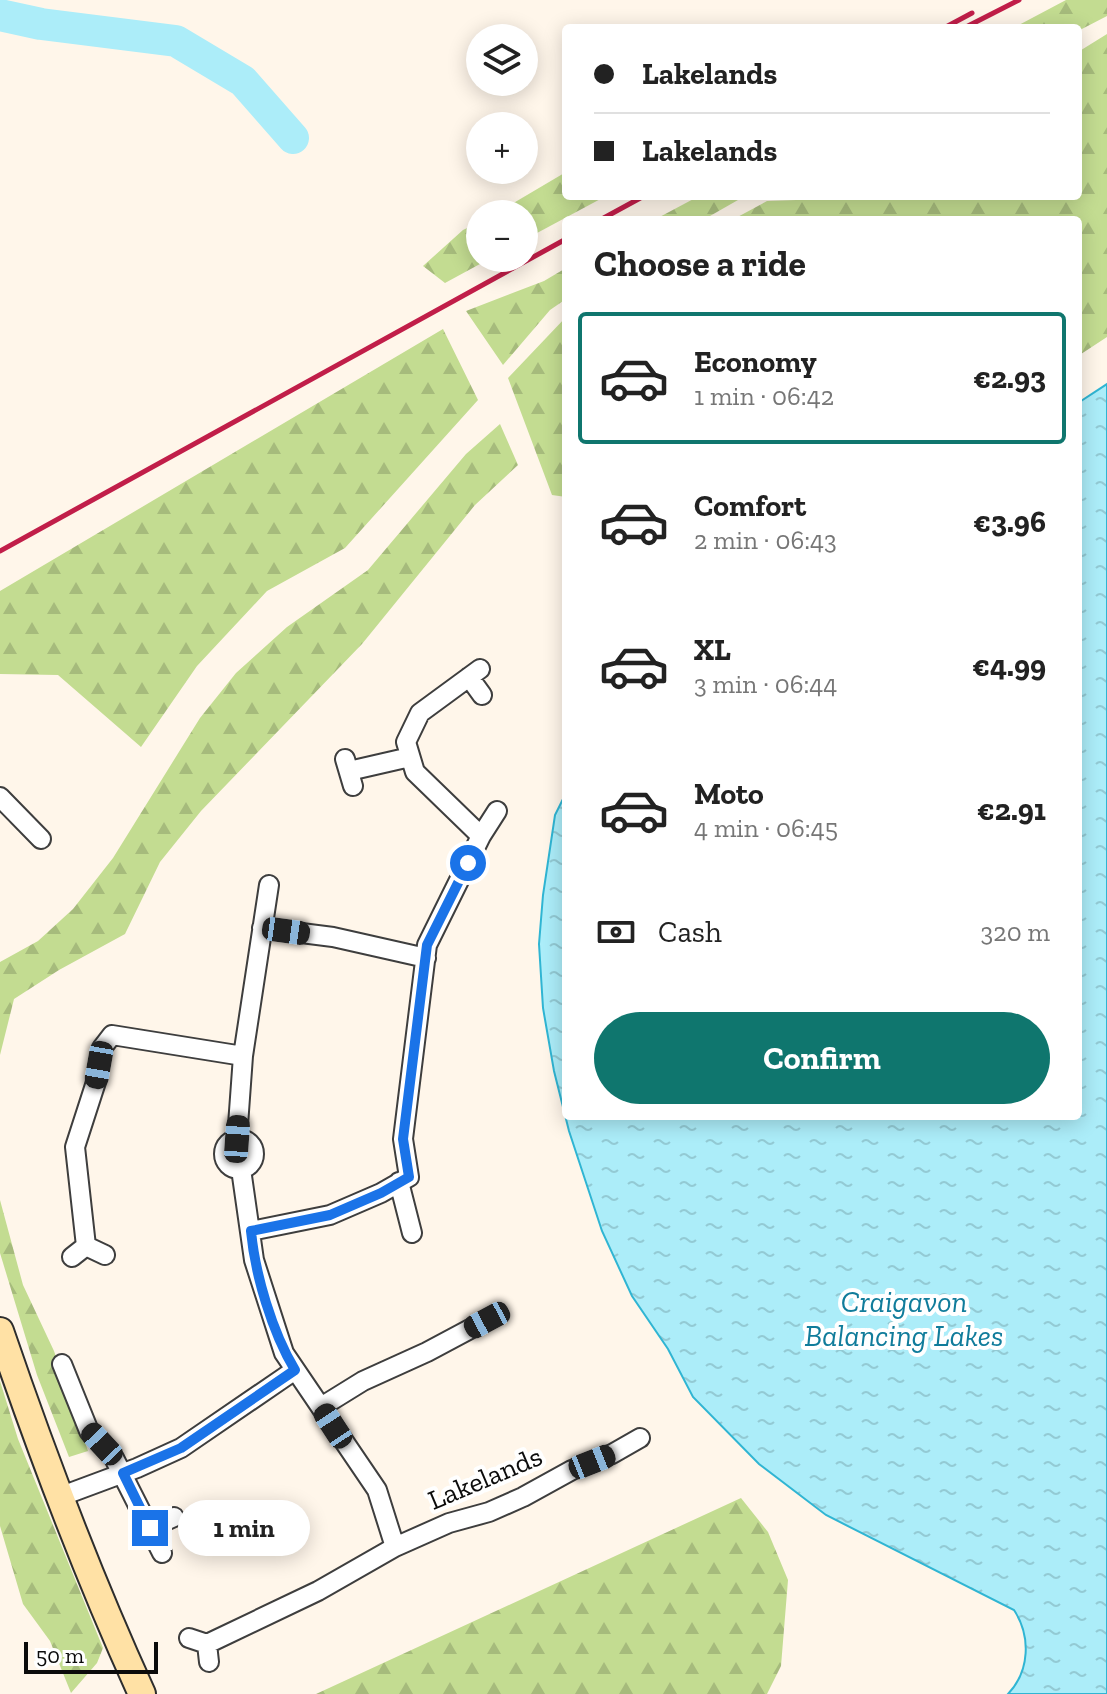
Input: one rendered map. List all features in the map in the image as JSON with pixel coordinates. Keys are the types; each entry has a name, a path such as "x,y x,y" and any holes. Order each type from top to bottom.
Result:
{"street":[{"path":"481,836 415,772 406,742 420,713 475,673 482,695"},
{"path":"349,772 410,757"},
{"path":"0,797 41,839"},
{"path":"251,1231 330,1215 409,1177 403,1139 427,945 481,836 497,811"},
{"path":"269,885 243,1056 237,1139 247,1142 253,1149 250,1164 241,1169 254,1260 284,1353 377,1490 395,1547"},
{"path":"262,928 333,937 426,958"},
{"path":"105,1255 79,1251 75,1147 96,1082 102,1048 112,1035 243,1056"},
{"path":"399,1182 412,1233"},
{"path":"321,1407 363,1381 487,1320"},
{"path":"0,1331 59,1497 142,1694"},
{"path":"62,1364 89,1431 114,1458 123,1473 162,1553"},
{"path":"59,1497 181,1448 295,1370"},
{"name":"Lakelands","path":"202,1648 318,1591 395,1547 449,1523 512,1502 640,1438"},
{"path":"150,1528 174,1517"}],"green space":[{"path":"1066,0 1107,0 1107,16 1082,29 1082,24 1021,24"},
{"path":"1107,34 1107,337 1082,353 1082,216 739,216 767,201 1082,200 1082,50"},
{"path":"562,174 562,200 599,200 569,216 562,216 562,220 538,232 538,200 519,200"},
{"path":"692,200 738,200 710,216 662,216"},
{"path":"466,229 466,272 445,283 423,266"},
{"path":"562,270 562,302 550,310 503,365 466,311 544,281"},
{"path":"562,321 562,496 552,495 508,378"},
{"path":"443,329 478,400 345,548 267,591 197,666 141,747 58,675 0,674 0,591"},
{"path":"500,424 518,465 475,505 362,644 201,811 160,862 125,934 14,999 0,1055 0,962 38,941 73,909 113,858 200,718 236,673 287,627 368,570 466,454"},
{"path":"0,1200 23,1285 54,1351 88,1451 69,1457 37,1375 0,1253"},
{"path":"0,1381 18,1439 103,1648 97,1663 71,1693 50,1641 23,1604 0,1526"},
{"path":"741,1498 768,1532 788,1580 781,1666 767,1694 316,1694"}],"water":[{"name":"Craigavon Balancing Lakes","path":"1107,384 1107,1694 1008,1694 1021,1675 1026,1653 1020,1620 1014,1610 826,1515 759,1464 693,1397 668,1349 632,1296 602,1231 566,1120 1082,1120 1082,400"},
{"name":"Craigavon Balancing Lakes","path":"562,801 562,1103 543,1008 539,944 555,815"}],"waterway":[{"path":"0,15 41,24 176,41 243,81 293,138"}],"railway":[{"path":"972,24 1019,0"},
{"path":"951,24 972,13"},
{"path":"607,216 637,200"},
{"path":"0,551 562,241"}],"route":[{"path":"150,1528 123,1473 181,1448 295,1370 284,1353 254,1260 251,1231 330,1215 409,1177 403,1139 427,945 468,863"}]}
